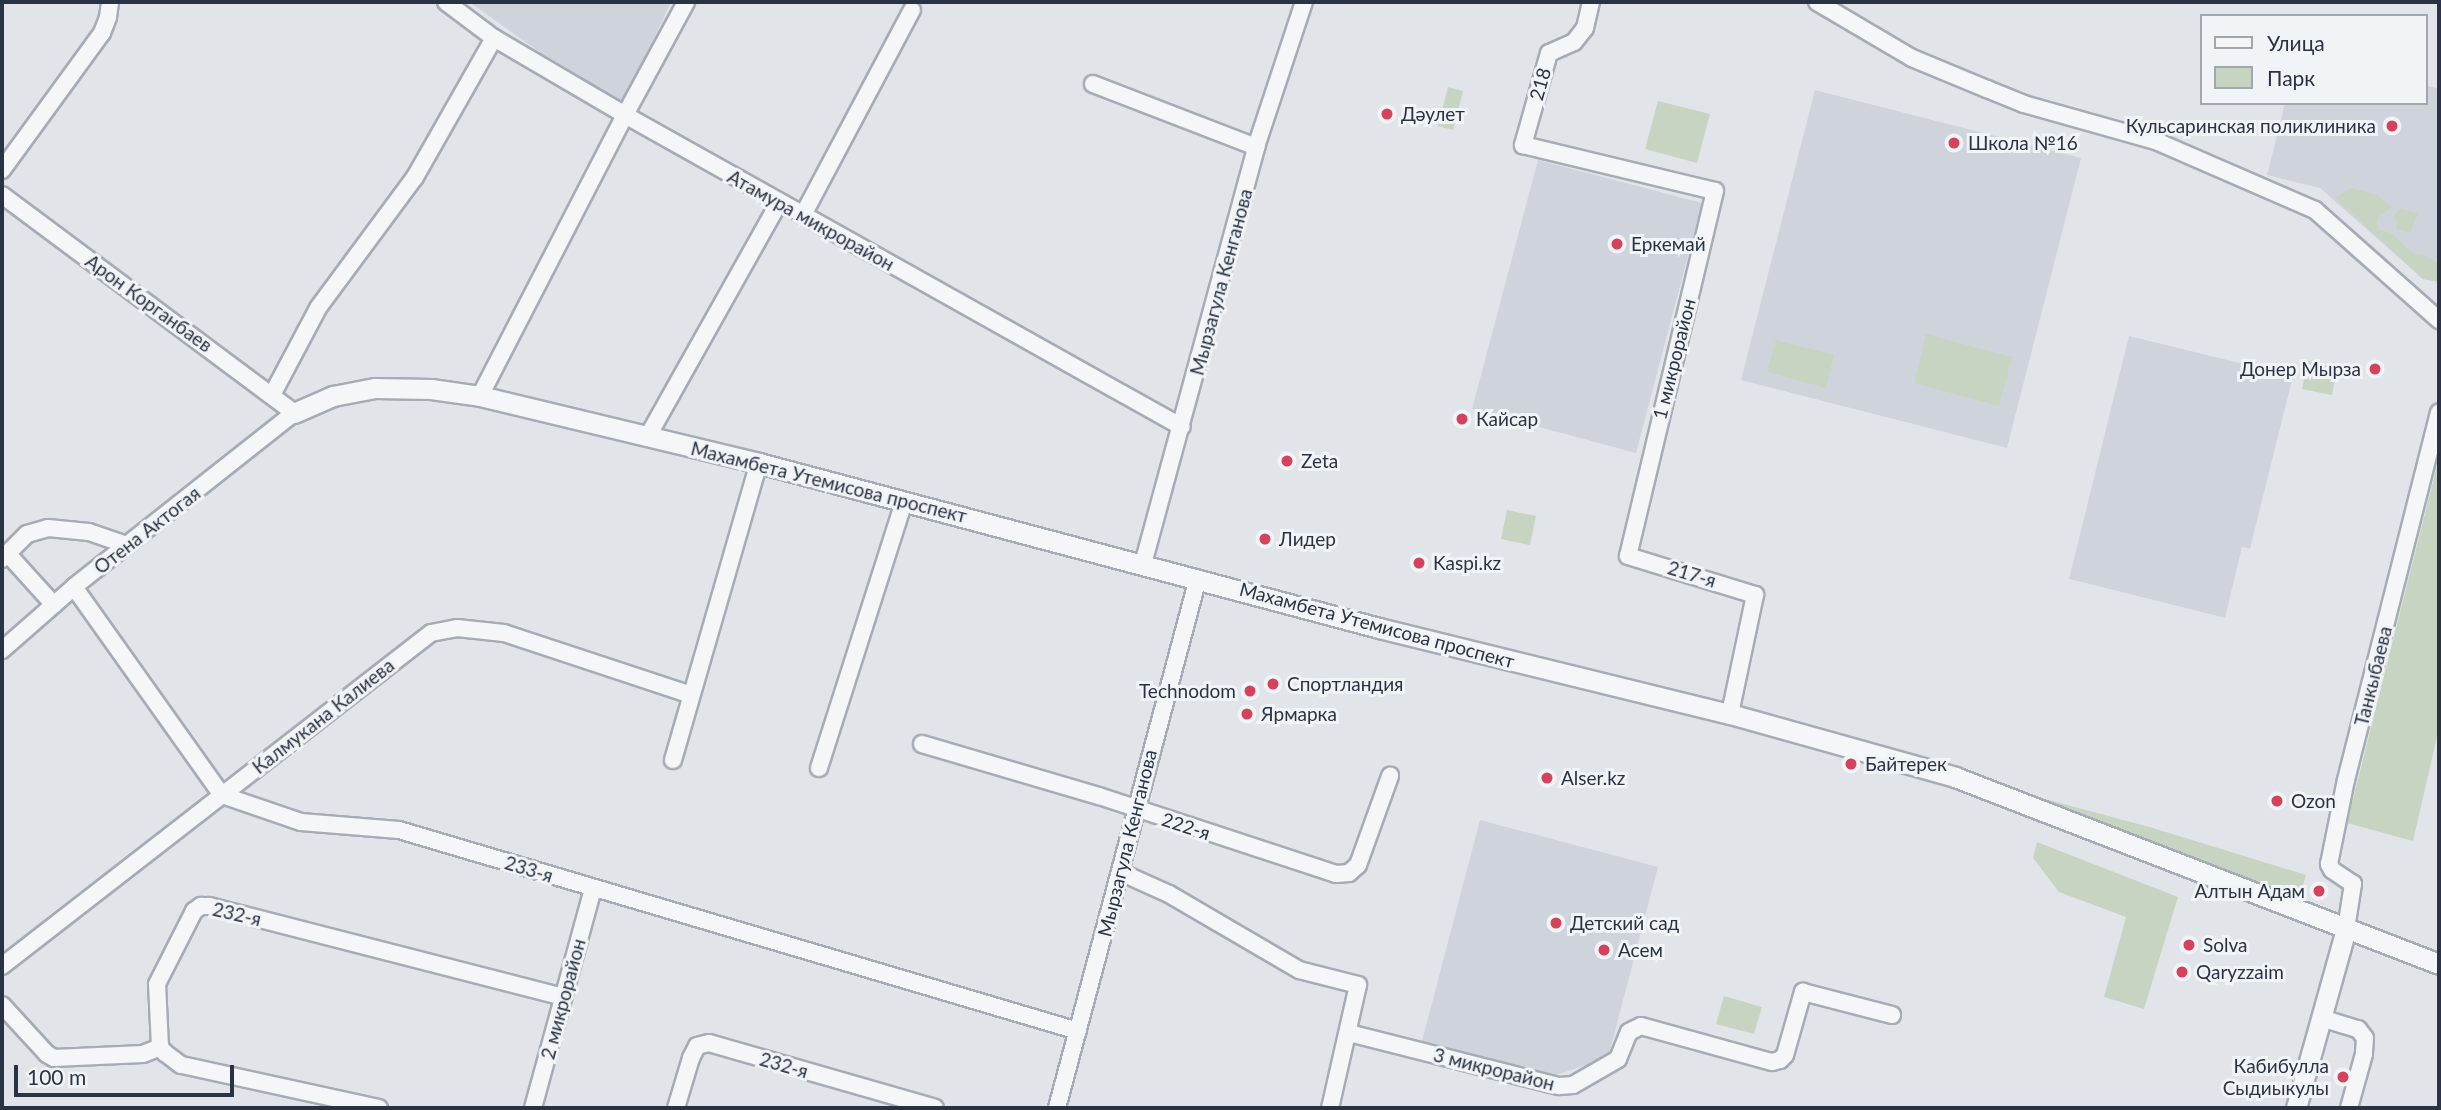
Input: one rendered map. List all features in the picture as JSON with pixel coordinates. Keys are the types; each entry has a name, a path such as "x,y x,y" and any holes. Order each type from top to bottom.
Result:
{"street":[{"path":"2,170 102,33 110,2"},
{"name":"Атамура микрорайон","path":"446,2 495,38 625,115 1182,427"},
{"path":"480,396 625,115 687,2"},
{"name":"Мырзагула Кенганова","path":"1143,564 1256,147 1304,2"},
{"name":"218","path":"1591,2 1585,28 1574,42 1549,52 1523,145 1714,191"},
{"path":"1817,2 1912,58 1974,84 2024,104 2156,141 2315,210 2439,320"},
{"path":"803,215 912,10"},
{"path":"272,395 318,308 415,177 495,38"},
{"path":"1093,85 1256,147"},
{"name":"1 микрорайон","path":"1628,556 1714,191"},
{"name":"Арон Корганбаев","path":"2,195 295,413"},
{"path":"648,436 779,203"},
{"name":"Махамбета Утемисова проспект","path":"295,413 333,396 375,388 431,389 480,396 759,463 1380,628 1730,715 1955,776 2439,964"},
{"name":"Отена Актогая","path":"2,650 74,587 295,413"},
{"name":"Танкыбаева","path":"2346,929 2353,884 2332,870 2329,864 2346,779 2439,413"},
{"path":"673,760 759,463"},
{"path":"819,768 904,501"},
{"path":"54,605 4,556 27,534 48,528 89,532 127,545"},
{"name":"217-я","path":"1628,556 1755,595 1730,715"},
{"name":"Мырзагула Кенганова","path":"1057,1108 1120,872 1134,809 1199,578"},
{"path":"74,587 222,795"},
{"name":"Калмукана Калиева","path":"2,966 432,634 457,628 504,633 691,695"},
{"name":"222-я","path":"922,744 1099,796 1336,874 1349,873 1358,865 1390,776"},
{"name":"233-я","path":"222,795 301,822 399,830 1078,1031"},
{"path":"1120,872 1169,894 1299,970 1358,985 1330,1108"},
{"name":"2 микрорайон","path":"533,1108 593,889"},
{"name":"232-я","path":"160,1047 157,984 194,911 201,906 563,997"},
{"path":"2296,1108 2346,929"},
{"name":"3 микрорайон","path":"1349,1033 1559,1086 1573,1085 1618,1059 1629,1032 1641,1026 1772,1062 1785,1055 1804,992 1892,1015"},
{"path":"2,1005 47,1054 54,1058 143,1054 160,1047 181,1065 379,1108"},
{"path":"2321,1018 2358,1029 2365,1038 2364,1054 2349,1108"},
{"name":"232-я","path":"676,1108 697,1046 709,1043 935,1108"}],"shaded area":[{"path":"469,2 671,2 621,109"},
{"path":"2427,86 2439,89 2439,282 2423,279 2320,188 2267,175 2284,105 2427,105"},
{"path":"1815,90 2081,158 2007,448 1741,380"},
{"path":"1538,160 1702,203 1636,453 1472,409"},
{"path":"2129,336 2293,376 2250,549 2242,547 2225,618 2069,579"},
{"path":"1480,820 1658,867 1608,1058 1553,1076 1422,1041"}],"green space":[{"path":"1448,87 1463,91 1453,130 1438,126"},
{"path":"1658,101 1710,114 1697,163 1645,149"},
{"path":"2350,188 2377,195 2392,207 2379,216 2379,230 2391,233 2414,254 2425,255 2439,264 2439,282 2423,279 2335,198"},
{"path":"2400,209 2418,213 2410,233 2396,229 2397,221 2393,216"},
{"path":"1926,334 2012,357 1999,406 1914,383"},
{"path":"1776,340 1834,355 1826,388 1767,372"},
{"path":"2308,361 2337,368 2332,395 2302,389"},
{"path":"2439,458 2439,728 2413,841 2347,823"},
{"path":"1507,510 1536,516 1530,545 1501,539"},
{"path":"2019,792 2153,828 2306,875 2298,902"},
{"path":"2037,842 2178,897 2144,1009 2104,997 2126,917 2059,892 2033,858"},
{"path":"1724,996 1762,1007 1754,1034 1716,1024"}],"place":[{"name":"Дәулет","path":"1387,114"},
{"name":"Кульсаринская поликлиника","path":"2392,126"},
{"name":"Школа №16","path":"1954,143"},
{"name":"Еркемай","path":"1617,244"},
{"name":"Донер Мырза","path":"2375,369"},
{"name":"Кайсар","path":"1462,419"},
{"name":"Zeta","path":"1287,461"},
{"name":"Лидер","path":"1265,539"},
{"name":"Kaspi.kz","path":"1419,563"},
{"name":"Спортландия","path":"1273,684"},
{"name":"Technodom","path":"1250,691"},
{"name":"Ярмарка","path":"1247,714"},
{"name":"Байтерек","path":"1851,764"},
{"name":"Alser.kz","path":"1547,778"},
{"name":"Ozon","path":"2277,801"},
{"name":"Алтын Адам","path":"2319,891"},
{"name":"Детский сад","path":"1556,923"},
{"name":"Solva","path":"2189,945"},
{"name":"Асем","path":"1604,950"},
{"name":"Qaryzzaim","path":"2182,972"},
{"name":"Кабибулла Сыдиыкулы","path":"2343,1077"}]}
